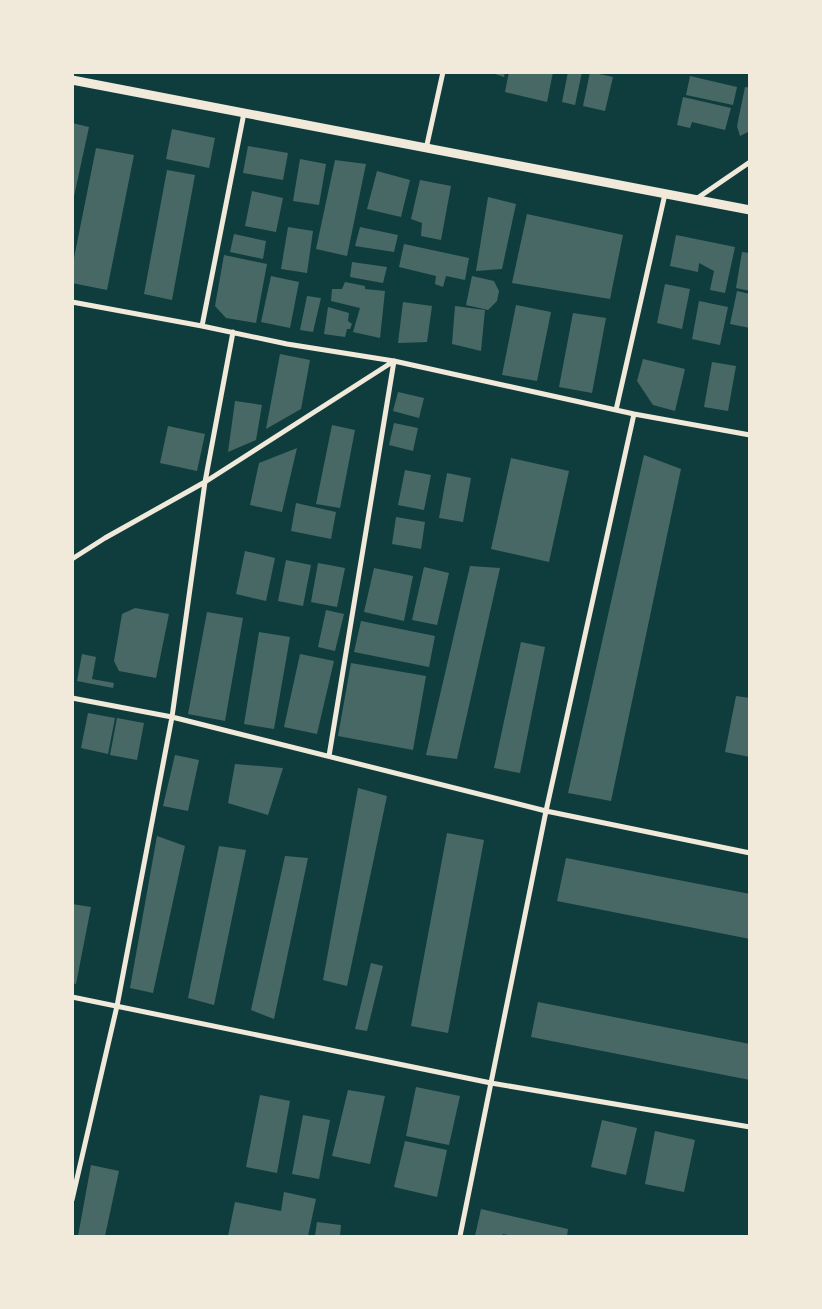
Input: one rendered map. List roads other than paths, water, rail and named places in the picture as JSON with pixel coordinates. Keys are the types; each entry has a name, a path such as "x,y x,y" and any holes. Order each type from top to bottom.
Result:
{"street":[{"path":"426,148 443,72"},
{"path":"72,80 750,210"},
{"path":"202,326 244,113"},
{"path":"694,200 750,162"},
{"path":"616,410 664,194"},
{"path":"72,302 287,344 394,361 634,414 750,436"},
{"path":"72,1200 117,1006 172,718 205,482 233,332"},
{"path":"72,559 104,538 205,482 394,361"},
{"path":"329,756 394,361"},
{"path":"460,1236 546,811 634,414"},
{"path":"72,698 172,718 546,811 750,853"},
{"path":"72,998 491,1082 750,1127"}]}
